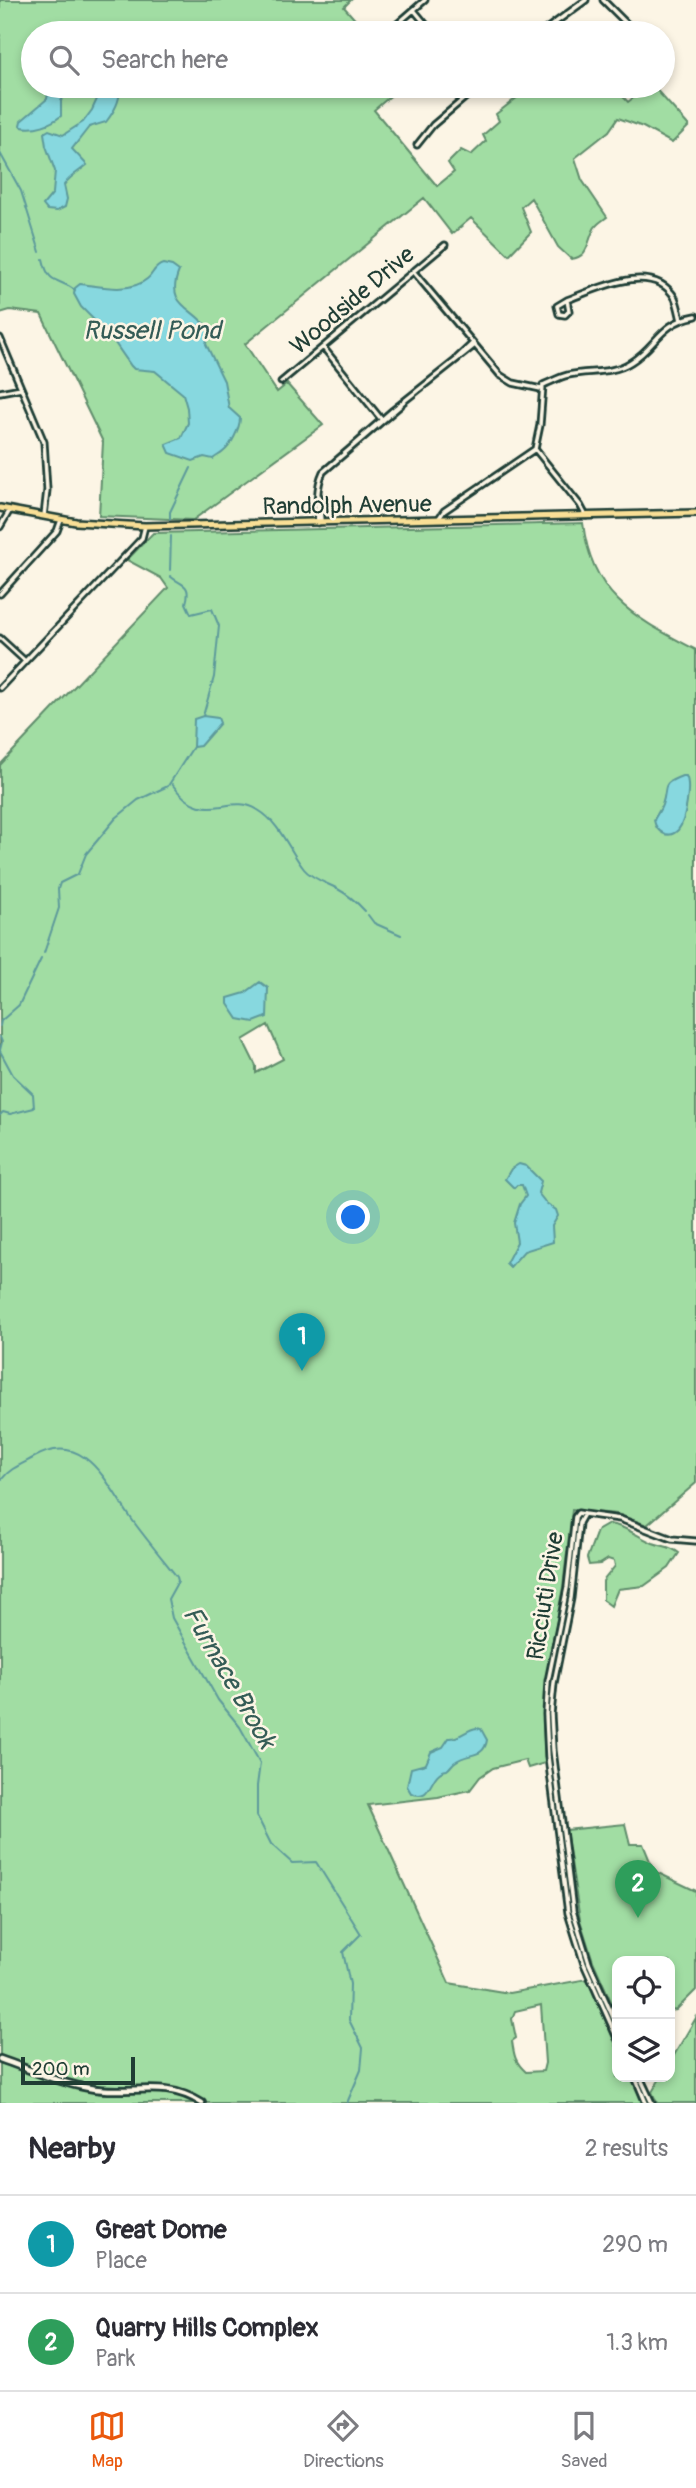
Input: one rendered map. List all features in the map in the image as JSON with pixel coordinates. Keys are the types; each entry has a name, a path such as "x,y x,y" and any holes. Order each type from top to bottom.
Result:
{"main road":[{"name":"Randolph Avenue","path":"0,508 61,520 145,526 696,513"}],"street":[{"path":"401,21 425,0"},
{"path":"557,21 586,0"},
{"path":"603,0 624,21"},
{"path":"414,10 423,21"},
{"path":"417,145 433,125 464,98"},
{"name":"Woodside Drive","path":"281,382 446,244"},
{"path":"413,271 505,379 541,390"},
{"path":"567,300 569,309 566,314 561,315 556,306 567,300 617,282 649,280 662,285 672,294 681,320"},
{"path":"541,390 554,380 568,375 622,367 638,357 667,327 696,316"},
{"path":"0,338 46,449 47,490 44,517"},
{"path":"320,523 319,496 323,472 474,344"},
{"path":"323,348 383,421"},
{"path":"0,392 21,388"},
{"path":"439,520 444,511 535,449 540,425 541,390"},
{"path":"535,449 586,516"},
{"path":"0,527 10,510"},
{"path":"0,594 58,530 61,520"},
{"path":"0,688 142,538 145,526"},
{"path":"0,638 25,661"},
{"name":"Ricciuti Drive","path":"612,2027 584,1964 568,1913 547,1742 550,1670 566,1593 575,1517 578,1513 583,1514 579,1525 572,1592 554,1682 552,1751 575,1916 589,1963 614,2019"},
{"path":"583,1514 620,1519 667,1538 696,1541"},
{"path":"0,2059 83,2087 110,2090 166,2088 202,2103"},
{"path":"637,2082 646,2103"},
{"path":"642,2082 652,2103"}],"green space":[{"path":"0,0 351,0 344,7 356,21 21,21 21,98 388,98 374,110 437,186 454,172 448,163 461,150 471,155 486,141 483,135 499,121 496,114 517,98 624,98 628,102 633,98 664,98 689,126 672,143 643,127 618,118 609,131 575,158 582,180 607,217 595,227 587,248 577,258 571,259 558,247 531,198 521,207 531,232 509,255 471,218 452,234 424,198 245,344 277,392 287,384 323,425 193,520 99,516 103,442 41,314 10,310 0,313"},
{"path":"583,523 588,549 596,570 620,603 636,616 696,650 696,1483 647,1525 617,1514 572,1510 563,1587 545,1687 545,1763 528,1768 525,1760 493,1768 480,1777 470,1790 438,1797 368,1805 449,1983 509,1993 587,1979 612,2036 612,2082 633,2082 642,2103 0,2103 0,765 168,588 161,578 127,560 153,533","holes":["268,1025 283,1059 256,1073 256,1066 243,1040","541,2005 545,2063 543,2071 526,2072 519,2065 512,2041 516,2038 512,2019 515,2011"]},
{"path":"609,1524 679,1553 669,1568 644,1586 618,1589 611,1606 603,1600 603,1581 615,1566 614,1561 608,1559 600,1564 589,1565 587,1558 597,1531"},
{"path":"625,1824 630,1844 643,1844 654,1871 696,1891 696,1990 676,2010 675,1956 612,1956 612,2004 593,1961 580,1920 566,1830"},
{"path":"696,2018 696,2103 657,2103 652,2092 658,2082 675,2082 675,2054"}],"water":[{"path":"63,98 61,116 43,126 22,127 21,121 47,99"},
{"path":"98,98 118,98 106,122 89,127 72,149 87,165 64,185 67,199 65,207 57,211 47,210 43,205 53,193 55,171 44,133 49,130 63,135 83,122"},
{"name":"Russell Pond","path":"163,264 179,271 175,283 178,299 209,330 206,344 224,381 229,408 240,418 232,441 213,459 204,457 193,461 170,453 166,444 181,438 188,423 183,394 155,371 134,369 110,336 81,307 74,294 75,288 80,284 123,288 140,284"},
{"path":"203,716 218,718 220,723 200,746 193,747 194,719"},
{"path":"686,776 688,787 681,825 674,833 663,833 654,820 662,805 667,784"},
{"path":"260,982 268,988 267,1017 254,1022 238,1019 228,1004 228,998 245,993"},
{"path":"519,1164 526,1166 541,1181 538,1193 556,1210 558,1216 552,1226 553,1242 524,1251 510,1267 506,1263 517,1242 514,1223 520,1204 526,1196 522,1185 514,1188 505,1179 511,1169"},
{"path":"481,1729 487,1740 483,1750 460,1759 441,1772 424,1794 411,1793 407,1786 411,1768 426,1764 431,1752 443,1747 449,1738"}],"waterway":[{"path":"0,153 21,191 40,252"},
{"path":"43,259 45,268 54,280 75,290"},
{"path":"170,519 170,512 191,468"},
{"path":"170,570 171,536"},
{"path":"170,576 186,588 186,603 191,614 212,609 219,626 214,677 203,716"},
{"path":"44,953 59,908 60,883 78,874 86,854 116,818 138,800 168,786 193,747"},
{"path":"172,784 195,804 206,807 247,805 266,815 307,872 344,893 365,911"},
{"path":"368,915 374,923 401,935"},
{"path":"0,1026 1,1021 19,1005 41,959"},
{"path":"0,1037 0,1050"},
{"path":"0,1051 13,1075 33,1094 34,1108 10,1114 3,1112 0,1115"},
{"name":"Furnace Brook","path":"2,1479 16,1467 51,1450 67,1450 81,1455 94,1465 177,1577 178,1581 168,1599 172,1618 218,1700 240,1727 260,1763 257,1816 271,1844 292,1863 316,1862 361,1934 343,1952 350,1984 349,2020 363,2048 361,2070 347,2103"}],"place":[{"name":"Great Dome","path":"302,1371"},
{"name":"Quarry Hills Complex","path":"638,1918"}]}
